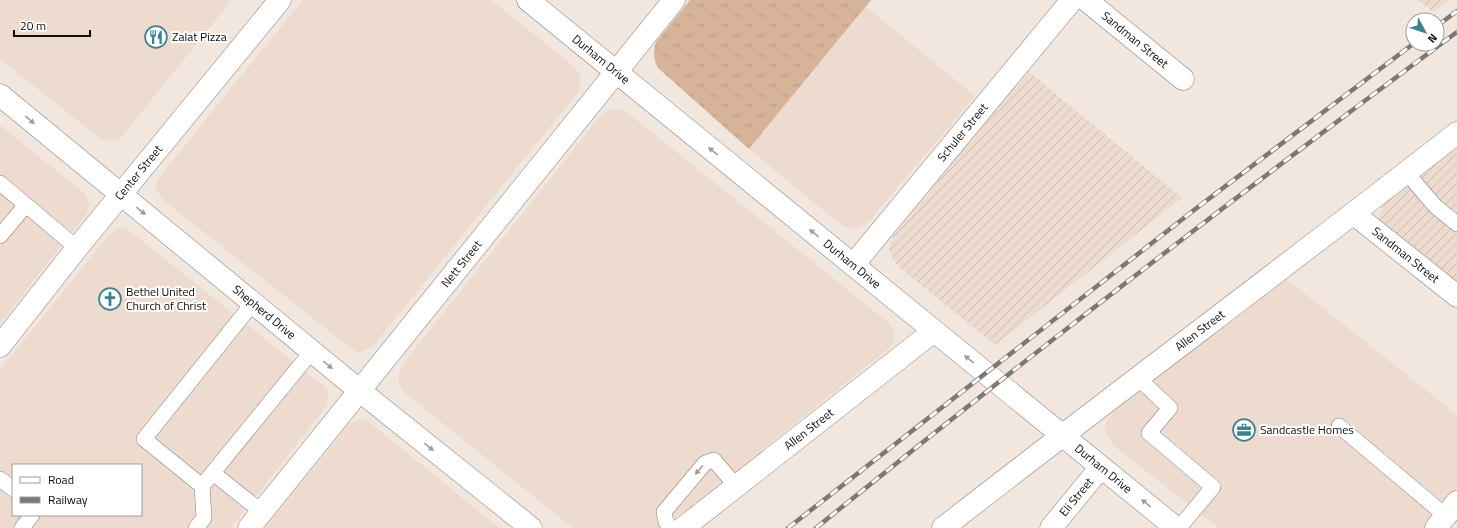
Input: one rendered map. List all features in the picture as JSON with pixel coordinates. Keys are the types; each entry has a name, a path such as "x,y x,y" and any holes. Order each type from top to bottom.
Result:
{"street":[{"name":"Center Street","path":"0,346 77,248 280,0"},
{"name":"Durham Drive","path":"528,0 853,266 1177,528"},
{"name":"Nett Street","path":"256,520 674,0"},
{"name":"Schuler Street","path":"853,266 1072,0"},
{"name":"Sandman Street","path":"1086,0 1183,79"},
{"name":"Shepherd Drive","path":"0,95 312,352 530,528"},
{"name":"Allen Street","path":"943,528 1354,214 1457,133"},
{"name":"Sandman Street","path":"1354,214 1457,296"},
{"name":"Allen Street","path":"684,528 934,331"},
{"name":"Eli Street","path":"1051,528 1101,467"}],"lane":[{"path":"1407,173 1435,206 1457,224"},
{"path":"0,183 77,248"},
{"path":"0,236 26,205"},
{"path":"202,486 144,439 254,303"},
{"path":"196,528 204,518 202,486 312,352"},
{"path":"1138,378 1170,408 1150,433 1213,487 1177,528"},
{"path":"1339,426 1446,515"},
{"path":"671,528 666,522 664,512 705,463 714,460 736,486"},
{"path":"213,473 256,520"},
{"path":"0,478 12,488"},
{"path":"22,528 31,516"}],"shaded area":[{"path":"0,0 232,0 123,135 118,140 111,141 102,140 0,59"},
{"path":"303,0 491,0 576,68 580,75 581,82 579,91 372,347 358,353 163,200 156,189 160,176"},
{"path":"1418,0 1450,0 1433,12"},
{"path":"866,7 975,96 869,221 860,227 851,229 840,224 749,149"},
{"path":"1029,72 1182,198 995,345 900,268 893,259 889,249 893,236"},
{"path":"609,110 624,110 889,323 894,331 895,337 892,346 664,528 573,528 404,392 399,385 398,375 402,365 602,114"},
{"path":"0,125 86,195 89,204 87,213 0,323"},
{"path":"1457,148 1457,284 1380,221 1379,215 1384,204"},
{"path":"122,228 131,232 324,386 328,391 328,399 325,408 231,528 0,528 0,370 110,234 116,229"},
{"path":"1284,277 1457,415 1457,488 1424,528 1219,528 1114,446 1105,432 1106,422 1114,411"},
{"path":"359,419 368,421 499,528 265,528 349,424"}],"green space":[{"path":"690,0 871,0 749,149 656,65 654,49 656,42"}],"railway":[{"path":"1445,20 1457,11"},
{"path":"816,528 974,401 1134,277 1457,32"},
{"path":"788,528 1198,207 1405,50"}],"place":[{"name":"Zalat Pizza","path":"156,37"},
{"name":"Bethel United Church of Christ","path":"110,299"},
{"name":"Sandcastle Homes","path":"1244,430"}]}
